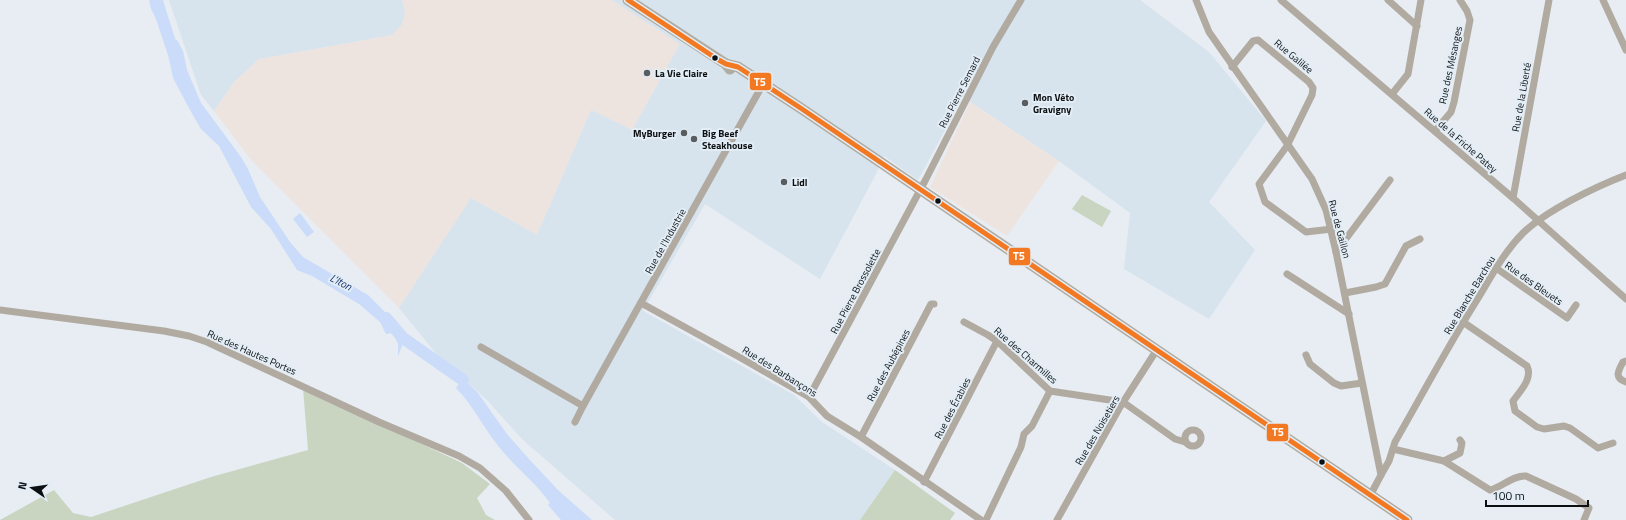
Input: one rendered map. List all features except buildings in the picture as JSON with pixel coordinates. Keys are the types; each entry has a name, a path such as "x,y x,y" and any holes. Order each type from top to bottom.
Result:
{"main road":[{"path":"628,0 726,64 734,73 761,87 958,217 1371,494 1407,520"}],"street":[{"name":"Rue Pierre Semard","path":"919,192 993,47 1021,0"},
{"name":"Rue de Gaillon","path":"1196,0 1209,32 1287,146 1312,179 1326,210 1332,229 1381,476"},
{"name":"Rue de la Friche Patey","path":"1281,0 1435,130 1626,299"},
{"path":"1388,0 1417,26"},
{"path":"1392,94 1408,74 1421,0"},
{"name":"Rue des Mésanges","path":"1435,130 1451,112 1470,20 1468,11 1460,0"},
{"name":"Rue de la Liberté","path":"1513,198 1549,0"},
{"path":"1603,0 1626,50"},
{"name":"Rue Galilée","path":"1232,67 1253,41 1258,40 1309,82 1313,88 1312,95 1287,146"},
{"name":"Rue de l'Industrie","path":"575,422 761,87"},
{"path":"1287,146 1259,184 1265,202 1306,232 1332,229"},
{"name":"Rue Blanche Barchou","path":"1381,476 1395,442 1463,322 1496,268 1515,242 1538,220 1609,182 1626,175"},
{"path":"1336,252 1390,180"},
{"name":"Rue Pierre Brossolette","path":"809,397 919,192"},
{"path":"1345,293 1384,284 1406,246 1420,239"},
{"name":"Rue des Bleuets","path":"1496,268 1567,318 1576,305"},
{"path":"1287,274 1349,314"},
{"name":"Rue des Barbançons","path":"641,303 809,397 827,416 861,437 981,520"},
{"name":"Rue des Aubépines","path":"861,437 931,304 934,304"},
{"name":"Rue des Hautes Portes","path":"0,310 164,331 207,342 379,422 459,456 480,468 506,491 529,520"},
{"name":"Rue des Charmilles","path":"964,322 988,335 997,342 1050,391 1123,402 1175,439 1185,442"},
{"path":"1463,322 1527,366 1530,372 1529,378 1513,401 1515,411 1537,427 1544,428 1564,426 1570,428 1605,453"},
{"name":"Rue des Érables","path":"924,482 997,342"},
{"path":"481,347 583,406"},
{"name":"Rue des Noisetiers","path":"1057,520 1123,402 1156,351"},
{"path":"1306,355 1310,364 1334,383 1341,386 1362,384"},
{"path":"1626,361 1623,362 1617,376 1620,380 1626,382"},
{"path":"986,520 1021,447 1024,434 1032,426 1050,391"},
{"path":"1444,461 1460,453 1462,443 1460,440"},
{"path":"1598,448 1613,444"},
{"path":"1393,449 1444,461 1490,490 1497,488 1520,475 1526,476 1567,494 1589,508 1584,520"},
{"path":"1371,494 1381,476"}],"shaded area":[{"path":"169,0 402,0 405,13 402,24 392,35 259,59 234,82 214,111 201,95"},
{"path":"402,0 612,0 680,44 632,130 591,110 537,235 471,198 399,308 252,161 214,111 234,82 259,59 392,35 405,13"},
{"path":"612,0 1140,0 1209,52 1266,121 1209,202 1255,250 1209,319 1124,269 1130,213 1059,161 963,97 918,180 884,156 876,174 820,279 705,204 643,311 794,395 822,422 895,470 860,520 615,520 522,439 487,400 439,357 399,308 471,198 537,235 591,110 632,130 680,44"},
{"path":"970,102 1059,161 1007,236 930,187"}],"green space":[{"path":"1082,195 1111,211 1102,227 1072,209"},
{"path":"303,388 462,463 490,484 477,498 486,515 495,520 0,520 54,490 73,513 91,517 211,477 308,450"},
{"path":"895,470 955,513 950,520 860,520"}],"water":[{"path":"149,0 163,0 172,30 164,33 151,9"},
{"path":"177,40 183,51 187,70 201,103 241,157 260,197 290,242 303,257 368,295 400,327 397,332 407,334 398,356 398,344 393,333 386,334 380,322 359,304 312,276 297,270 271,229 251,207 219,146 201,129 173,78 166,44"},
{"path":"300,213 314,232 307,237 293,219"},
{"path":"452,368 478,393 507,434 529,459 558,490 592,520 561,520 548,505 550,503 544,495 502,451 467,401 456,388 460,382 449,373"}],"waterway":[{"name":"L'Iton","path":"156,0 175,57"},
{"name":"L'Iton","path":"386,318 403,338 463,380"}],"transit line":[{"name":"T5","path":"628,0 717,59 726,64 738,67 802,109 1407,520"}],"place":[{"name":"La Vie Claire","path":"647,73"},
{"name":"Mon Véto Gravigny","path":"1025,103"},
{"name":"MyBurger","path":"684,133"},
{"name":"Big Beef Steakhouse","path":"694,139"},
{"name":"Lidl","path":"784,182"}]}
